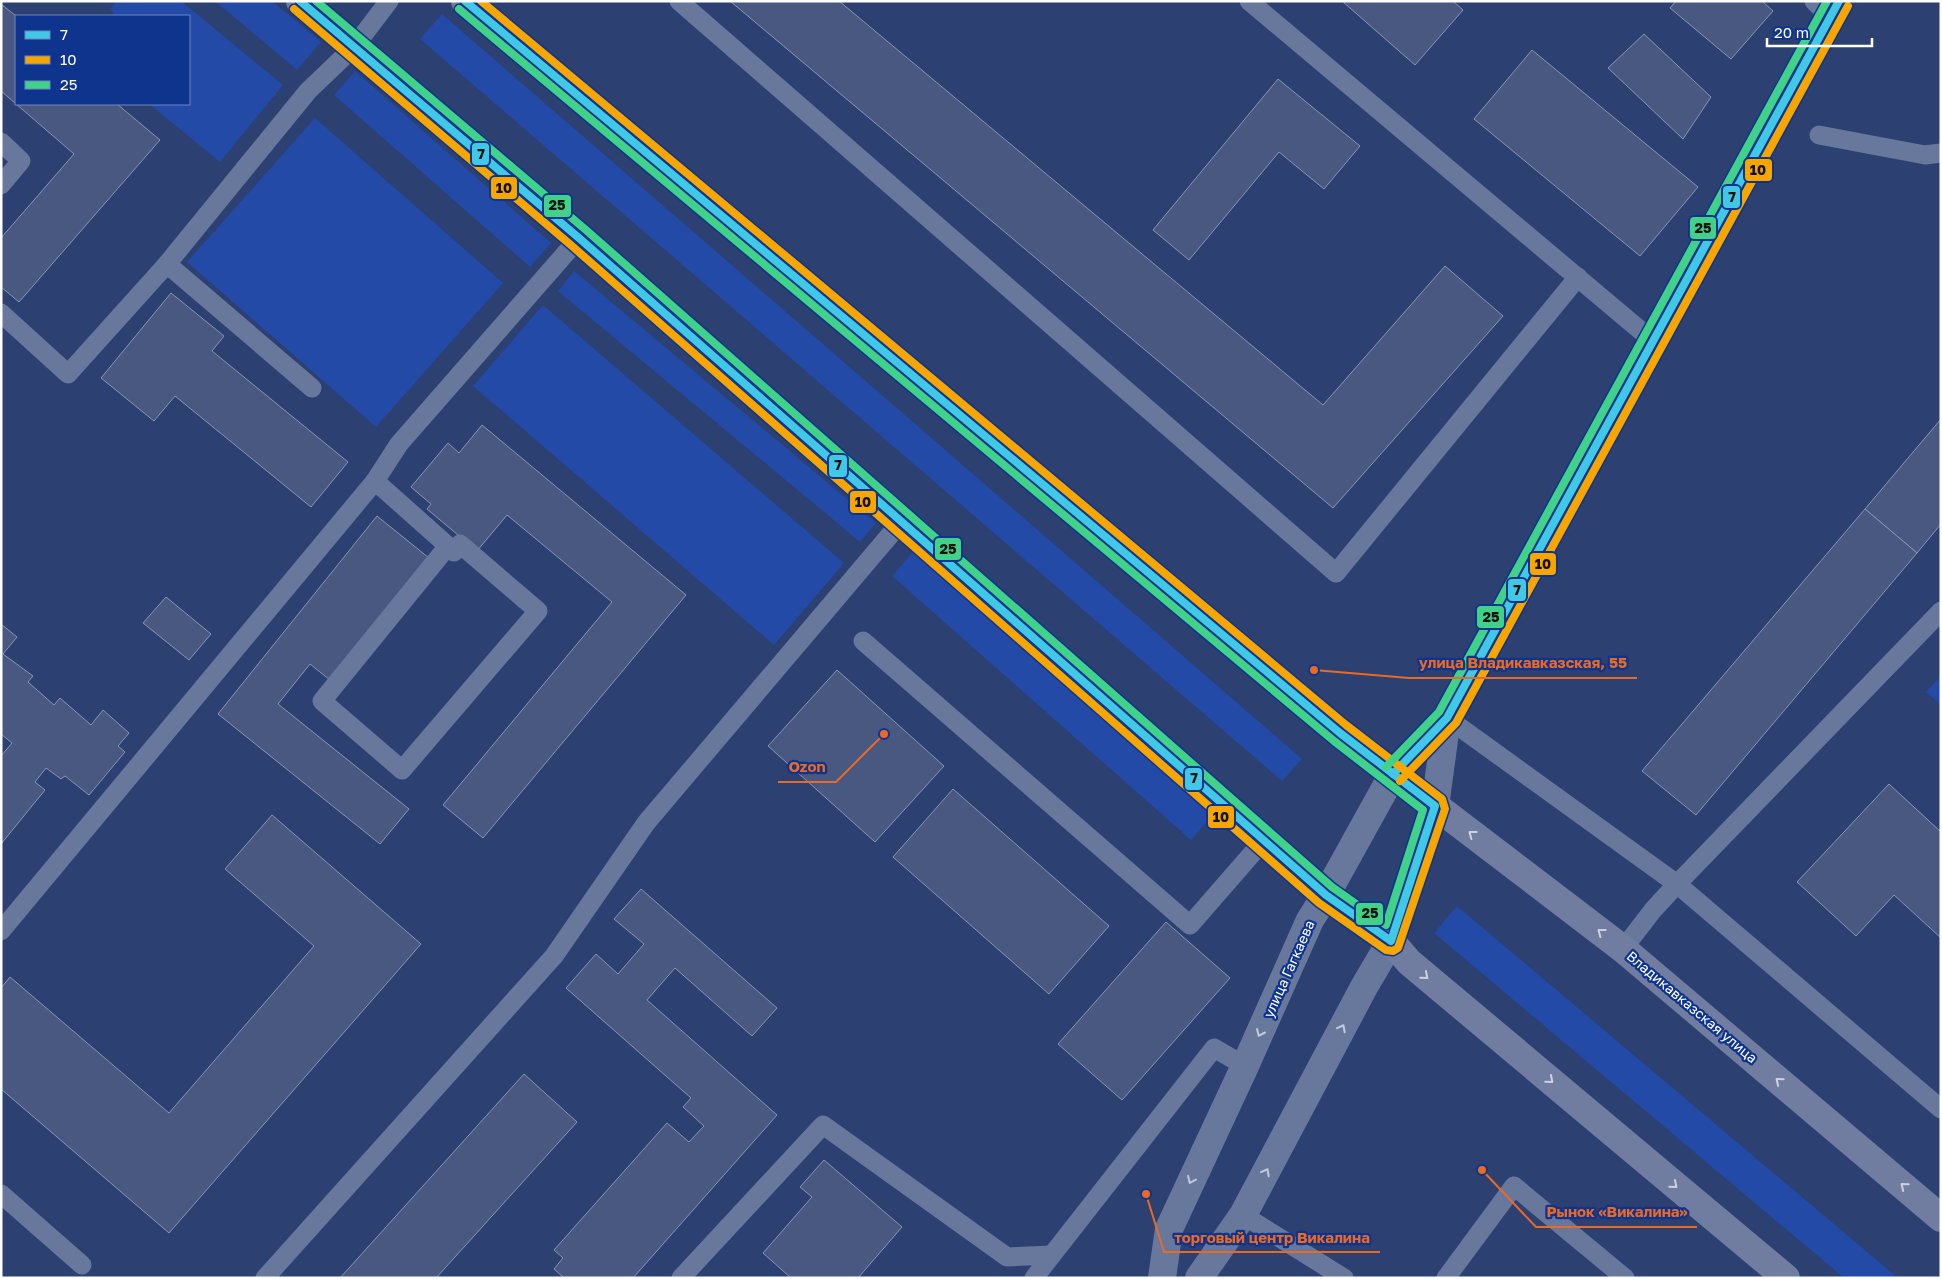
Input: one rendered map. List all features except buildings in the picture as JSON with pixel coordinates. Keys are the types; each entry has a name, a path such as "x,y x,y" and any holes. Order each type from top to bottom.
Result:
{"main road":[{"path":"300,1 579,238 1326,895 1391,941 1409,962 1786,1278"},
{"name":"Владикавказская улица","path":"464,1 1340,733 1623,949 1941,1218"}],"street":[{"name":"улица Гагкаева","path":"1162,1278 1168,1229 1245,1066 1310,920 1326,895 1393,774 1446,718 1653,341 1828,7"},
{"path":"1199,1278 1243,1215 1364,987 1391,941 1435,806 1446,718"}],"lane":[{"path":"1,313 68,374 167,264 308,91 354,47 389,1"},
{"path":"679,1 1336,573 1578,278"},
{"path":"1249,1 1653,341"},
{"path":"1819,135 1925,155 1941,153"},
{"path":"1,142 21,162 1,185"},
{"path":"1,932 375,481 399,444 579,238"},
{"path":"167,264 312,388"},
{"path":"375,481 448,546 454,552 460,544 538,611 402,770 322,701 448,546"},
{"path":"264,1278 554,956 646,823 901,522"},
{"path":"1623,949 1653,910 1677,884 1941,611"},
{"path":"863,641 1190,925 1264,840"},
{"path":"1446,718 1677,884 1941,1109"},
{"path":"1034,1278 1214,1048 1245,1066"},
{"path":"681,1278 822,1125 1007,1257 1052,1255"},
{"path":"1446,1278 1514,1186 1625,1278"},
{"path":"1,1194 82,1265"},
{"path":"1243,1215 1344,1278"}],"shaded area":[{"path":"117,1 181,1 283,85 220,162 150,105 190,105 190,15 114,15 111,8"},
{"path":"215,1 272,1 321,42 297,70"},
{"path":"442,14 1302,759 1282,781 420,39"},
{"path":"355,71 551,243 530,267 334,95"},
{"path":"315,118 503,283 376,427 187,262"},
{"path":"574,271 876,523 860,542 558,291"},
{"path":"543,305 844,563 774,645 473,386"},
{"path":"915,550 1213,814 1191,840 892,576"},
{"path":"1941,676 1941,705 1926,692"},
{"path":"1457,906 1898,1278 1844,1278 1434,933"}],"transit line":[{"name":"7","path":"300,1 579,238 1326,895 1391,941 1435,806 1340,733 465,1"},
{"name":"25","path":"316,1 586,230 1332,887 1386,925 1423,810 1334,741 459,9"},
{"name":"10","path":"294,9 572,246 1319,903 1386,950 1393,951 1398,948 1445,809 1442,799 1346,725 481,1"},
{"name":"25","path":"1386,767 1439,712 1827,1"},
{"name":"7","path":"1393,774 1447,718 1839,1"},
{"name":"10","path":"1400,781 1456,723 1848,6"}],"place":[{"name":"улица Владикавказская, 55","path":"1314,670"},
{"name":"Ozon","path":"884,734"},
{"name":"Рынок «Викалина»","path":"1482,1170"},
{"name":"торговый центр Викалина","path":"1146,1194"}]}
